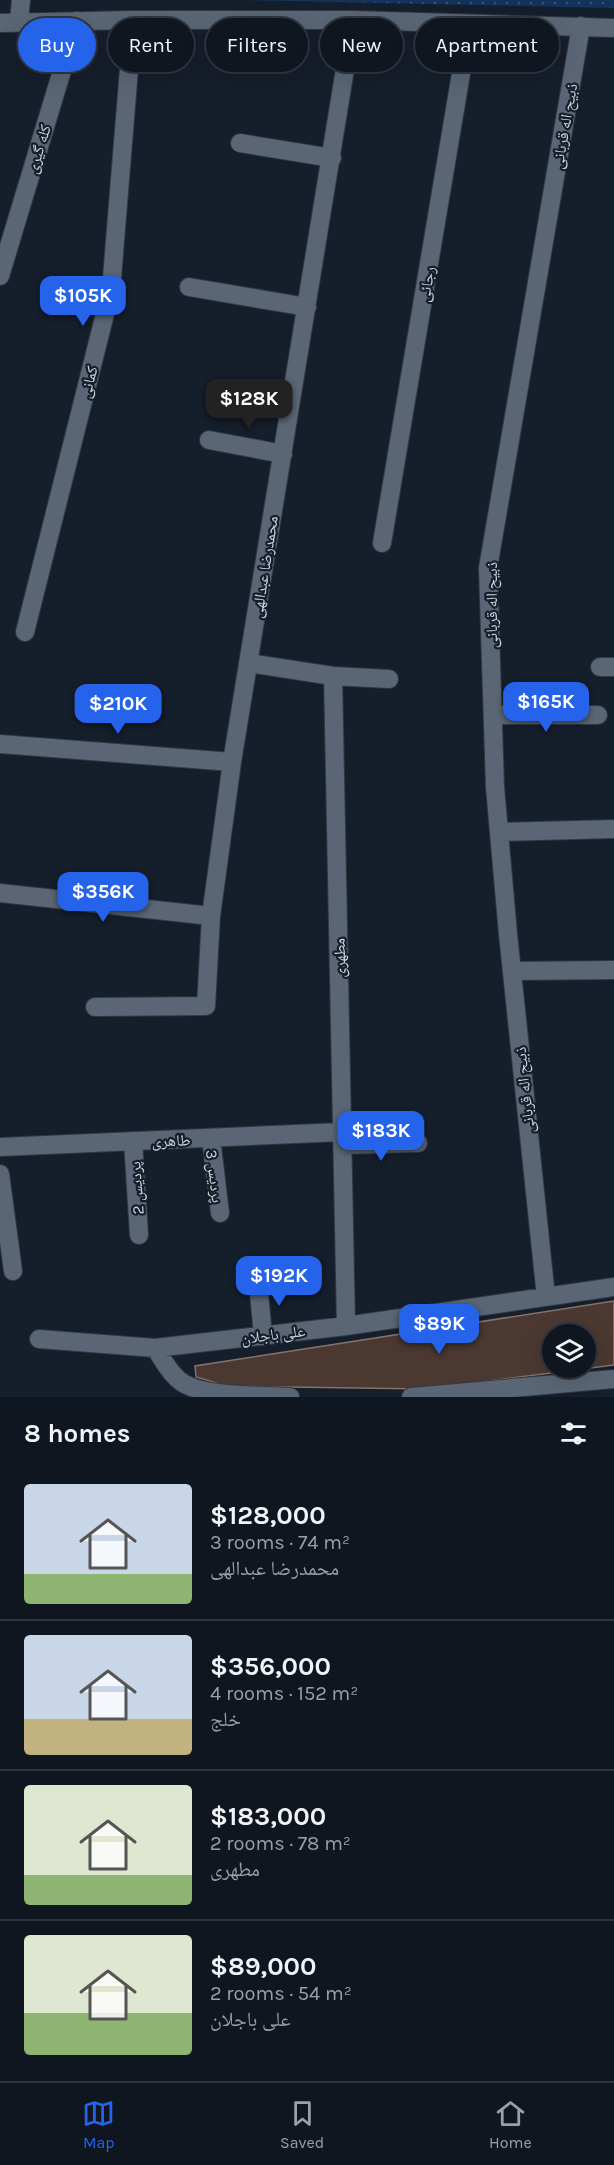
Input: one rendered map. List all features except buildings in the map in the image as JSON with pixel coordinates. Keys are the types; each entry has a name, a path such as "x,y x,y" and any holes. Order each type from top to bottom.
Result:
{"street":[{"path":"20,18 21,0"},
{"path":"194,20 320,21"},
{"path":"0,23 18,22"},
{"path":"559,26 614,28"},
{"name":"ذبیح اله قربانی","path":"546,1297 499,832 488,568 581,26"},
{"name":"کله گیری","path":"1,270 61,72"},
{"name":"کمانی","path":"25,632 111,290 129,72"},
{"name":"محمدرضا عبدالهی","path":"95,1007 206,1006 211,916 232,762 345,72"},
{"name":"رجائی","path":"382,543 461,72"},
{"path":"240,143 332,158"},
{"path":"189,287 307,307"},
{"path":"209,440 283,454"},
{"path":"248,663 333,676 389,679"},
{"name":"مطهری","path":"333,676 346,1326"},
{"path":"493,715 598,715"},
{"path":"0,744 232,762"},
{"path":"499,832 614,829"},
{"path":"0,893 211,916"},
{"path":"512,971 613,970"},
{"name":"طاهری","path":"0,1147 211,1138 342,1138 418,1143"},
{"name":"پردیس 3","path":"211,1138 220,1213"},
{"name":"پردیس 2","path":"133,1141 139,1236"},
{"path":"0,1174 13,1271"},
{"path":"258,1282 263,1336"},
{"name":"علی باجلان","path":"39,1339 155,1348 346,1326 614,1287"},
{"path":"155,1348 171,1372 188,1386 215,1392 290,1397"},
{"path":"411,1397 614,1379"}],"shaded area":[{"path":"247,0 614,0 614,8"}]}
